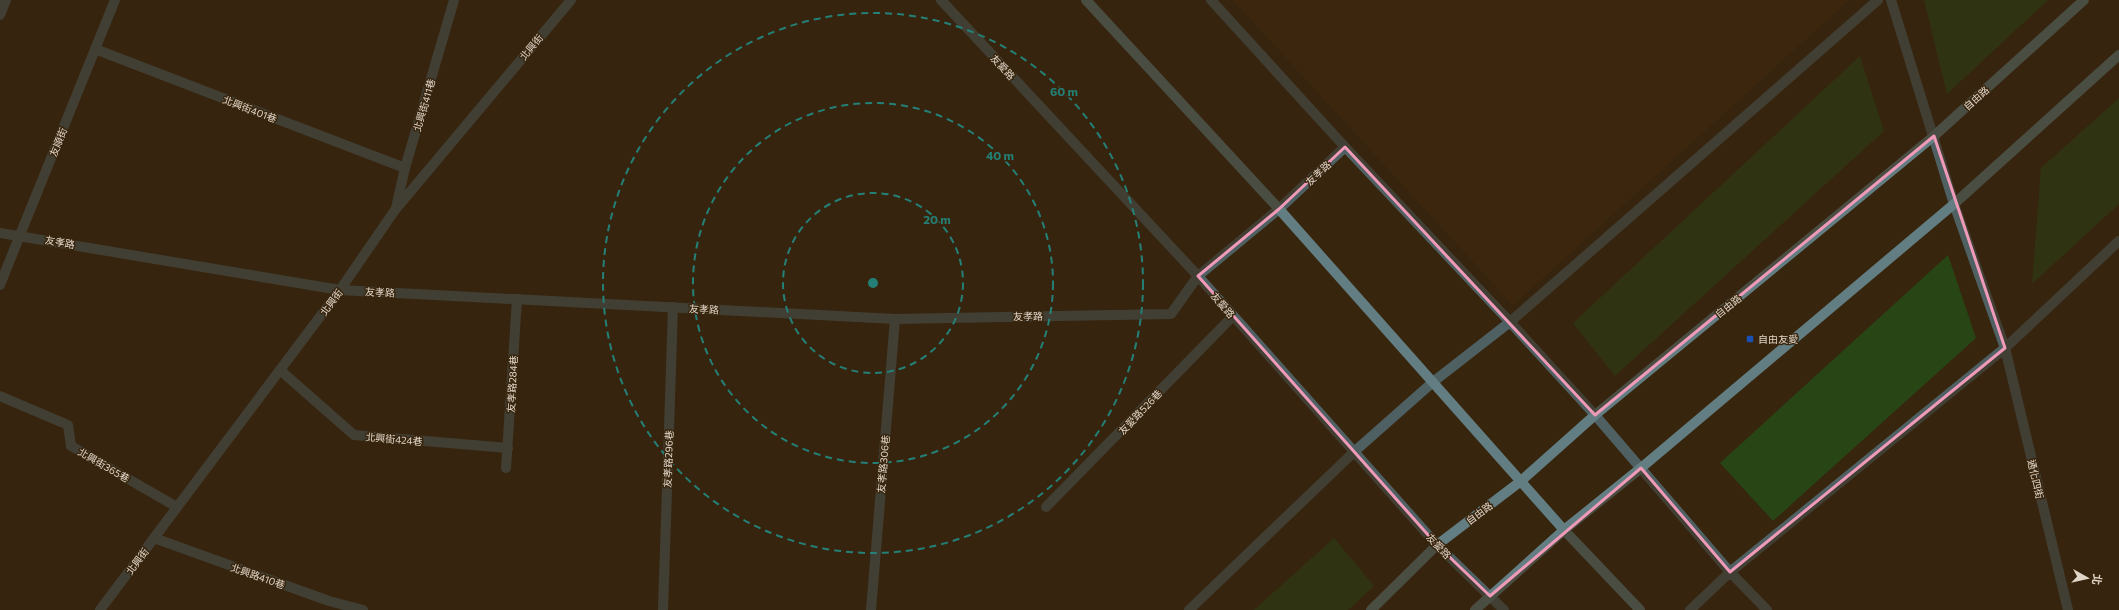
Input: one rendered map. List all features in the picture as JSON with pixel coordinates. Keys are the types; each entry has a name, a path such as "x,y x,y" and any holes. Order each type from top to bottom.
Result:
{"street":[{"path":"0,15 6,0"},
{"name":"友順街","path":"0,285 115,0"},
{"name":"北興街411巷","path":"395,210 405,168 454,0"},
{"name":"北興街","path":"100,610 340,290 395,210 570,0"},
{"name":"友愛路","path":"941,0 1198,276 1437,545 1504,610"},
{"path":"1086,0 1279,209 1564,530 1640,610"},
{"path":"1212,0 1345,147 1510,322 1641,468 1730,572 1767,610"},
{"path":"1188,610 1355,451 1434,382 1510,322 1878,0"},
{"name":"通化四街","path":"1891,0 1954,204 2005,348 2068,610"},
{"name":"自由路","path":"1371,610 1437,545 1521,481 1595,416 1934,136 2084,0"},
{"name":"北興街401巷","path":"95,49 405,168"},
{"path":"1475,610 1564,530 1641,468 1954,204 2119,54"},
{"name":"友孝路","path":"0,233 340,290 895,319 1171,314 1198,276 1279,209 1345,147"},
{"path":"1690,610 1730,572 2005,348 2119,241"},
{"name":"友孝路284巷","path":"506,468 516,299"},
{"name":"友孝路296巷","path":"664,610 673,307"},
{"name":"友愛路526巷","path":"1046,507 1233,316"},
{"name":"友孝路306巷","path":"871,610 895,319"},
{"name":"北興街424巷","path":"280,370 354,435 508,448"},
{"name":"北興街365巷","path":"0,396 68,425 71,446 177,507"},
{"name":"北興路410巷","path":"154,538 321,598 363,610"}],"highlighted area":[{"path":"1934,136 2005,348 1730,572 1641,468 1490,596 1437,545 1198,276 1279,209 1345,147 1595,415"}],"shaded area":[{"path":"1233,0 1849,0 1513,305"}],"green space":[{"path":"1924,0 2048,0 1947,94"},
{"path":"1860,56 1884,131 1615,376 1573,323"},
{"path":"2119,98 2119,204 2032,284 2041,168"},
{"path":"1948,255 1976,338 1773,521 1720,463"},
{"path":"1334,538 1374,586 1348,610 1254,610"}],"place":[{"name":"自由友愛","path":"1750,339"}]}
